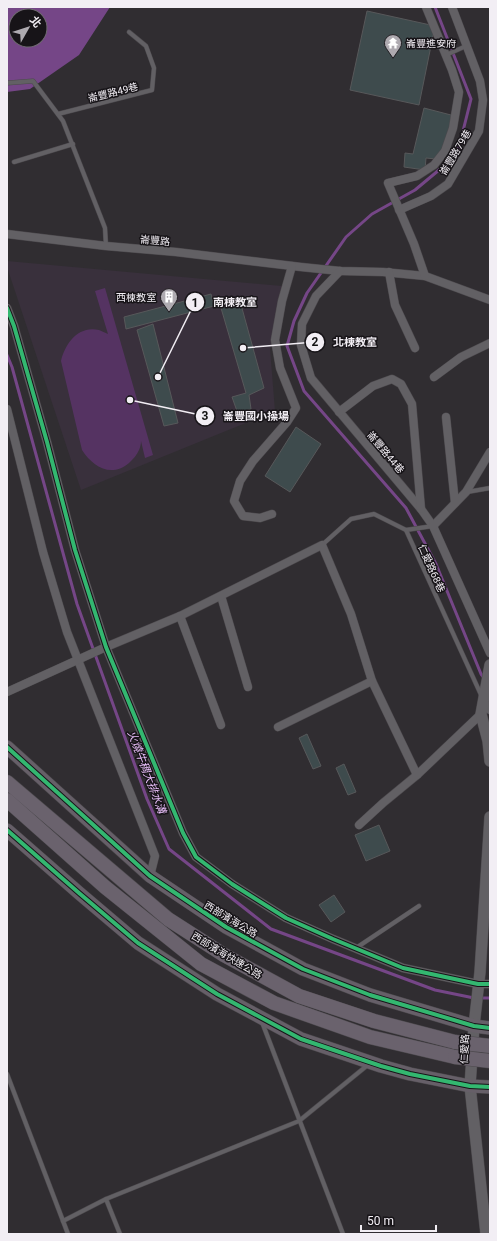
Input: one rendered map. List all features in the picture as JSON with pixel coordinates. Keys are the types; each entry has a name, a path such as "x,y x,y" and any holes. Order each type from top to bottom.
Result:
{"highway":[{"name":"西部濱海快速公路","path":"7,782 168,918 224,955 299,996 374,1021 455,1042 490,1046"},
{"name":"西部濱海快速公路","path":"7,800 105,887 200,964 274,1003 370,1037 455,1057 490,1061"}],"main road":[{"name":"西部濱海公路","path":"7,747 150,876 226,927 304,969 370,996 483,1025"},
{"path":"7,830 79,894 138,943 217,994 301,1039 371,1063 410,1074 470,1086 490,1088"}],"street":[{"path":"425,276 414,244 388,183 417,176 434,165 445,151 452,128 459,92 452,70 426,7"},
{"name":"崙豐路79巷","path":"399,210 431,196 448,184 479,131 483,100 480,81 452,7"},
{"name":"崙豐路","path":"7,234 336,270"},
{"path":"272,514 260,518 243,516 234,501 240,481 253,461 287,422 296,408 280,368 275,340 282,301 292,266"},
{"path":"336,270 389,272 425,276 490,300"},
{"name":"崙豐路44巷","path":"336,270 316,296 302,324 301,345 311,378 421,509 433,526 490,653"},
{"path":"389,272 395,305 415,348"},
{"path":"7,308 14,326 47,442 75,550 106,647 182,833 196,857 232,884 286,918 356,949 403,968 478,984 490,984"},
{"path":"434,377 460,357 490,344"},
{"path":"340,412 374,386 392,379 401,384 412,404 421,509"},
{"path":"7,409 43,552 67,632 121,765 155,856 150,876"},
{"path":"446,417 455,504"},
{"path":"433,526 466,492 490,452"},
{"path":"7,692 106,647 180,616 322,545 351,614 372,681 417,775"},
{"path":"221,596 248,687"},
{"path":"180,616 221,725"},
{"path":"490,665 485,708 490,761"},
{"path":"278,727 372,681"},
{"path":"359,825 417,775 485,708"},
{"name":"仁愛路","path":"486,1234 470,1086 483,1025 478,984 490,817"}],"lane":[{"name":"崙豐路49巷","path":"58,114 152,90 154,68 146,46 129,32"},
{"path":"446,55 467,46"},
{"path":"7,83 33,81 63,121 105,228 106,246"},
{"path":"14,162 73,144"},
{"path":"466,492 490,488"},
{"path":"322,545 351,519 374,514 406,530 433,526"},
{"name":"仁愛路68巷","path":"406,530 485,708"},
{"path":"356,949 419,906"},
{"path":"260,1016 343,1234"},
{"path":"63,1221 106,1199 299,1120 371,1063"},
{"path":"7,1074 68,1234"},
{"path":"470,1086 490,1093"},
{"path":"106,1199 120,1234"}],"shaded area":[{"path":"7,7 110,7 79,55 30,89 7,92"},
{"path":"7,261 282,286 270,349 275,411 81,490 7,267"},
{"path":"105,288 153,455 145,458 141,441 135,457 129,463 116,470 109,470 97,466 82,450 61,361 69,342 79,333 92,329 108,334 95,291"}],"building":[{"name":"崙豐進安府","path":"367,11 435,26 419,105 350,90"},
{"path":"424,108 451,115 448,142 436,159 426,158 425,170 404,167 405,153 413,154"},
{"name":"西棟教室","path":"211,294 214,306 126,329 124,317"},
{"path":"240,301 264,388 249,395 251,409 238,414 232,397 246,393 221,308"},
{"path":"153,324 178,423 164,426 137,330"},
{"path":"296,427 321,444 290,492 265,476"},
{"path":"307,734 321,766 313,769 299,738"},
{"path":"344,764 356,792 348,795 336,768"},
{"path":"379,825 390,851 366,861 355,835"},
{"path":"334,895 345,912 331,922 319,905"}],"waterway":[{"path":"435,7 471,99 457,155 415,190 372,214 346,237 307,293 294,321 287,346 304,391 406,508 436,564 481,674 484,678"},
{"name":"火燒牛稠大排水溝","path":"7,355 12,367 77,604 147,799 169,849 271,929 435,990 474,998"},
{"name":"火燒牛稠大排水溝","path":"480,998 490,998"}],"cycle path":[{"path":"7,308 14,326 47,442 75,550 106,647 183,833 196,857 232,884 286,918 333,939 403,968 478,984 490,984"},
{"path":"7,747 150,876 226,927 303,969 370,995 474,1026 490,1028"},
{"path":"7,830 138,943 217,994 301,1039 381,1066 410,1074 470,1086 490,1087"}],"place":[{"name":"崙豐進安府","path":"393,58"},
{"name":"西棟教室","path":"169,312"},
{"name":"北棟教室","path":"243,348"},
{"name":"南棟教室","path":"158,377"},
{"name":"崙豐國小操場","path":"130,400"}]}
